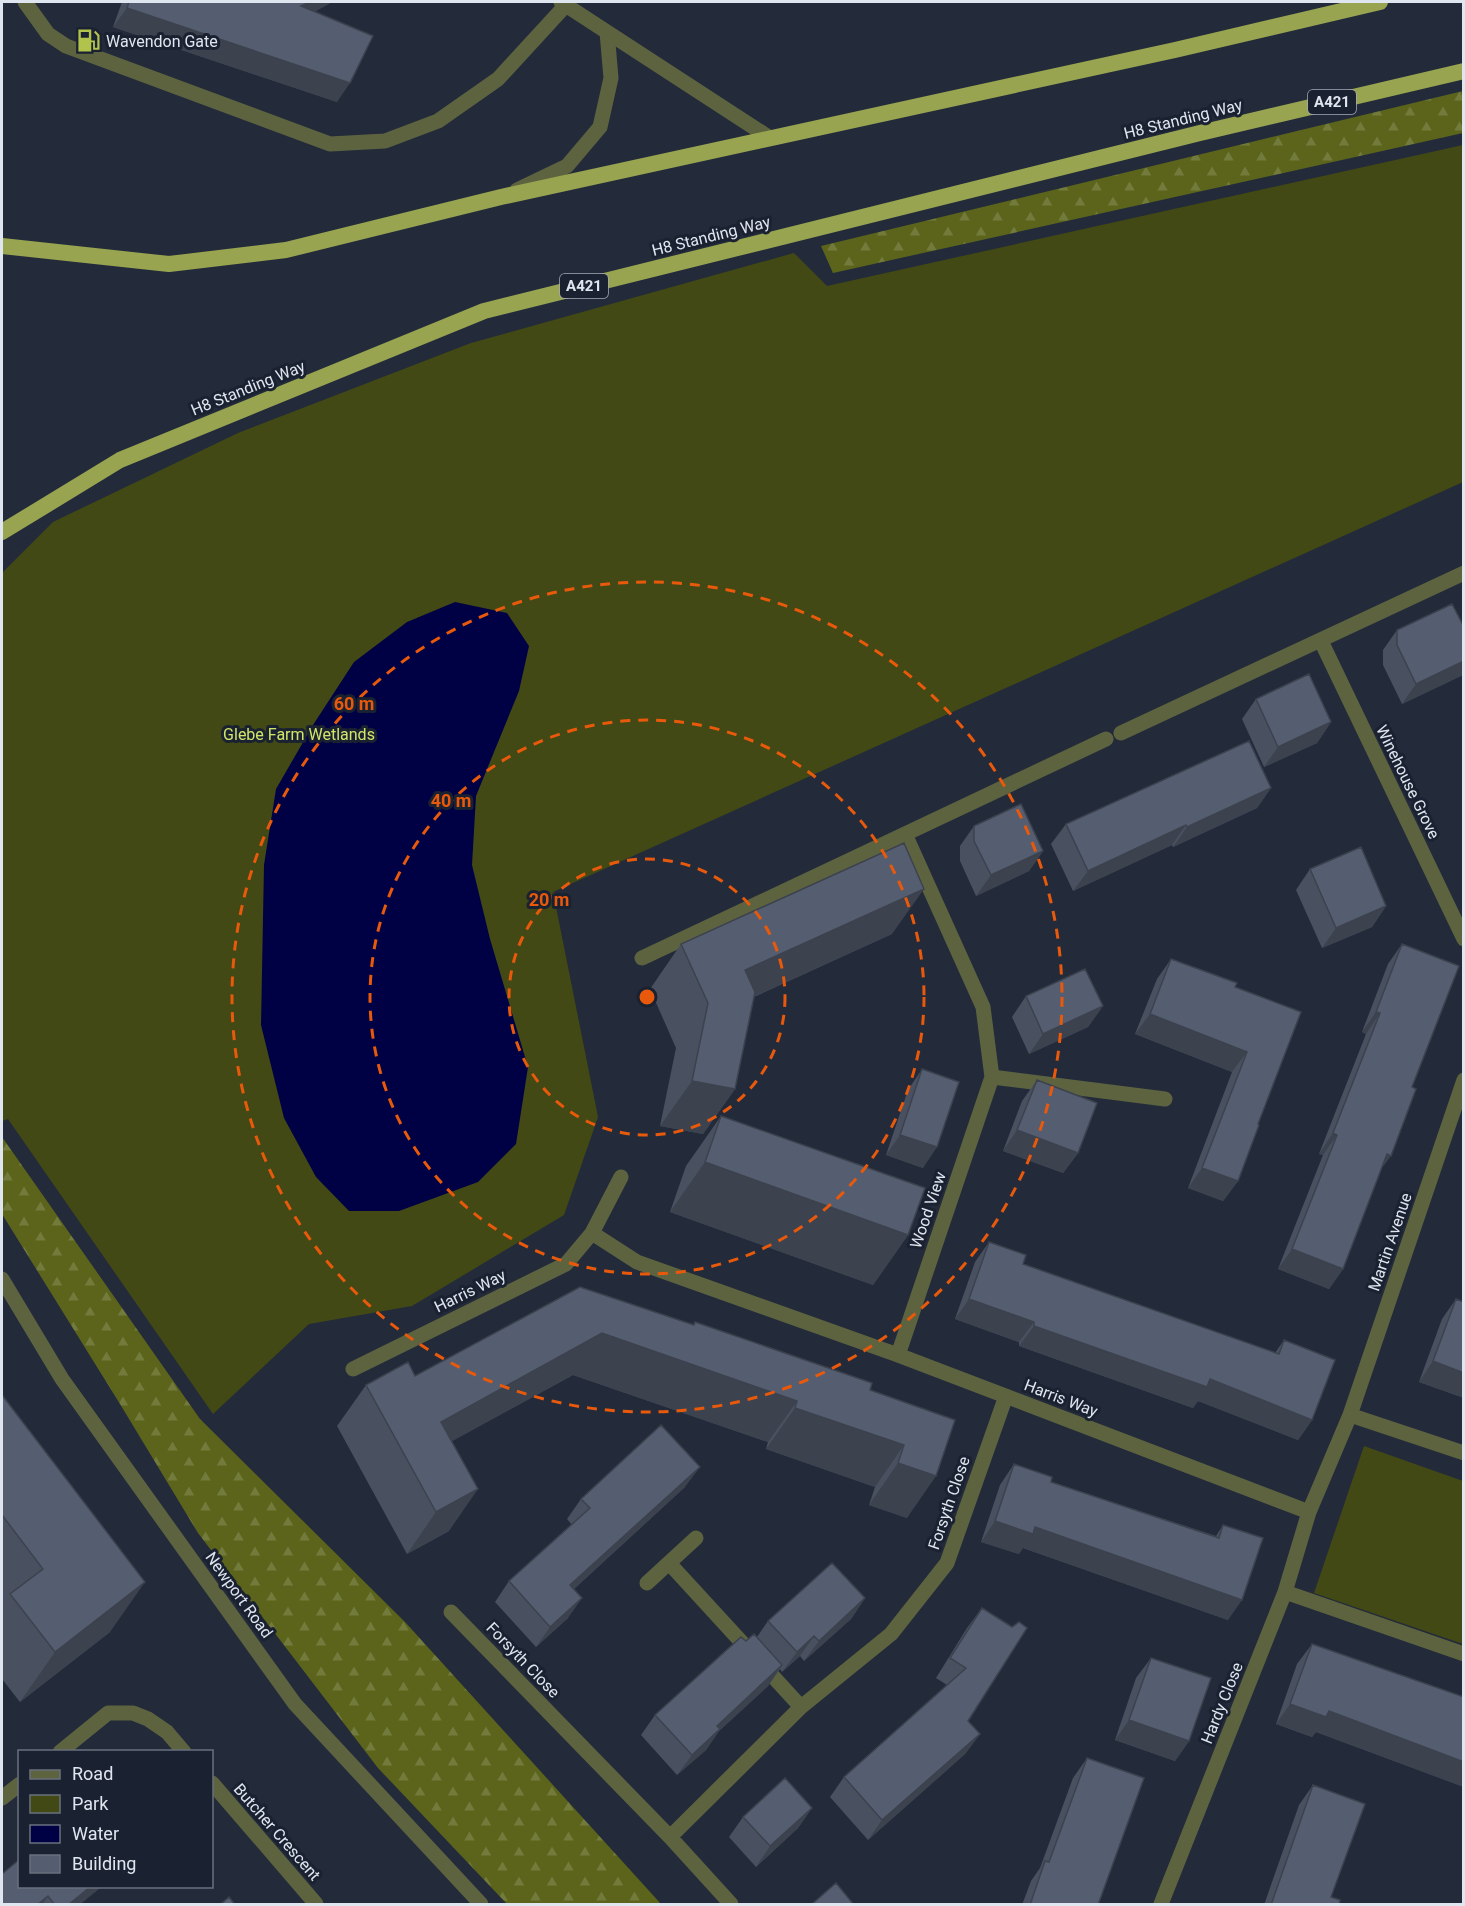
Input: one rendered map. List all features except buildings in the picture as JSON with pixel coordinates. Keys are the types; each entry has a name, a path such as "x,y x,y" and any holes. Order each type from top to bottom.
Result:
{"highway":[{"path":"2,246 169,264 286,250 501,198 1175,50 1380,2"},
{"name":"H8 Standing Way","path":"2,532 120,460 484,311 1200,133 1464,71"}],"street":[{"path":"25,2 48,34 66,46 330,144 385,141 438,121 498,79 564,3 770,138"},
{"path":"501,198 567,166 600,127 611,78 607,32"},
{"path":"1121,733 1464,573"},
{"name":"Winehouse Grove","path":"1321,641 1464,939"},
{"path":"642,958 1106,740"},
{"name":"Wood View","path":"898,1355 992,1077 982,1007 905,834"},
{"path":"992,1077 1165,1099"},
{"name":"Martin Avenue","path":"1350,1415 1464,1080"},
{"name":"Harris Way","path":"353,1368 566,1264 592,1233 621,1177"},
{"name":"Harris Way","path":"592,1233 637,1262 898,1355 1309,1512"},
{"name":"Newport Road","path":"2,1279 62,1379 295,1704 481,1905"},
{"name":"Forsyth Close","path":"670,1837 801,1707 891,1634 947,1563 1006,1396"},
{"path":"1309,1512 1350,1415 1464,1453"},
{"name":"Hardy Close","path":"1161,1905 1285,1592 1309,1512"},
{"path":"647,1583 696,1538"},
{"path":"669,1563 801,1707"},
{"path":"1285,1592 1464,1654"},
{"name":"Forsyth Close","path":"451,1612 670,1837 731,1905"},
{"path":"62,1750 108,1713 133,1713 148,1719 167,1732 182,1750"},
{"name":"Butcher Crescent","path":"213,1784 316,1905"},
{"path":"2,1798 18,1786"}],"green space":[{"path":"1463,91 1463,133 833,273 821,246"},
{"name":"Glebe Farm Wetlands","path":"1463,145 1463,482 553,892 598,1117 564,1215 412,1306 309,1324 213,1414 8,1119 2,1121 2,573 53,522 238,433 471,343 794,253 827,286"},
{"path":"2,1137 200,1419 405,1622 661,1904 507,1904 378,1768 198,1533 2,1214"},
{"path":"1364,1446 1463,1481 1463,1644 1314,1593"}],"water":[{"path":"455,602 507,613 529,646 519,691 476,796 472,865 490,939 528,1067 516,1144 478,1182 399,1211 349,1211 316,1177 284,1118 261,1025 264,865 276,789 313,725 354,662 407,622"}],"place":[{"name":"Wavendon Gate","path":"88,41"}]}
